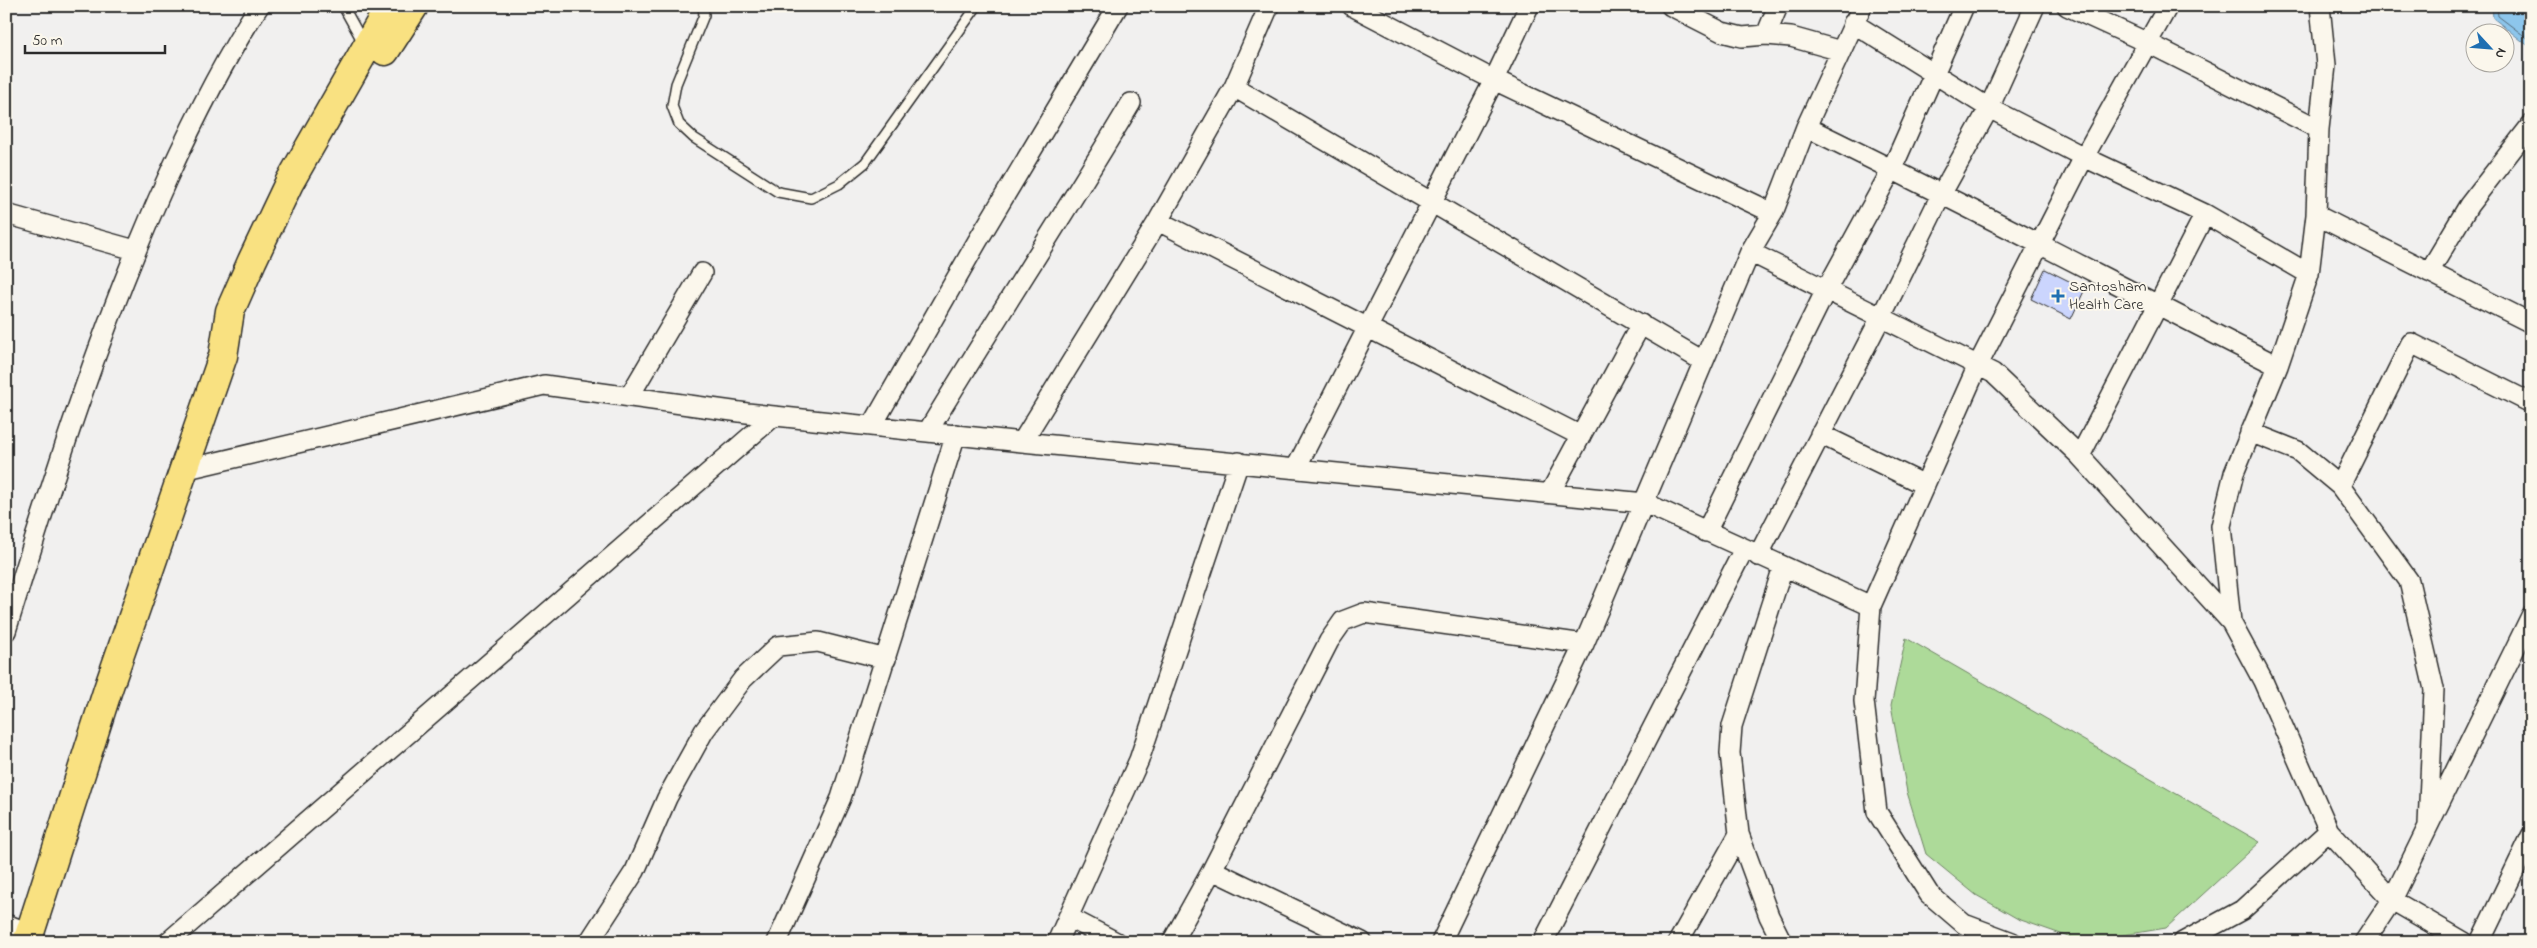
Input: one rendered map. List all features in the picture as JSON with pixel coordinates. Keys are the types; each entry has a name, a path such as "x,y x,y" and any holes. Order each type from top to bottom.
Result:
{"main road":[{"path":"21,933 108,689 222,356 230,311 289,183 390,6"},
{"path":"222,356 246,319 282,236 318,163 354,100 414,6"}],"street":[{"path":"6,630 63,445 135,250 201,106 260,6"},
{"path":"872,426 977,242 1118,6"},
{"path":"1022,442 1158,221 1234,87 1269,6"},
{"path":"1352,6 1494,80 1772,212"},
{"path":"1296,468 1433,203 1529,6"},
{"path":"1671,6 1722,32 1742,37 1766,35 1791,37 1841,51"},
{"path":"1766,35 1778,6"},
{"path":"1441,942 1584,644 1750,252 1772,212 1806,127 1862,6"},
{"path":"1706,532 1826,290 1892,169 1964,6"},
{"path":"1543,942 1751,552 1820,434 1881,317 1942,193 1989,108 2035,6"},
{"path":"2067,6 2148,43 2320,129"},
{"path":"2012,942 1992,938 1964,924 1929,894 1877,812 1864,701 1871,606 1978,365 2084,157 2168,6"},
{"path":"2231,622 2221,526 2234,473 2278,366 2309,274 2316,215 2320,129 2326,65 2320,6"},
{"path":"1854,23 1989,108 2084,157 2205,214 2309,274"},
{"path":"1234,87 1703,361"},
{"path":"928,431 984,337 1073,201 1131,103"},
{"path":"2429,272 2469,205 2531,126"},
{"path":"1806,127 1942,193 2039,246 2278,366"},
{"path":"6,214 135,250"},
{"path":"2080,456 2205,214"},
{"path":"2316,215 2531,323"},
{"path":"1158,221 1581,436"},
{"path":"1750,252 1993,373 2080,456 2231,622 2263,681 2329,831 2392,900 2464,942"},
{"path":"629,397 702,273"},
{"path":"1550,493 1641,324"},
{"path":"2340,486 2411,343 2531,403"},
{"path":"183,470 544,385 774,416 1645,503 1871,606"},
{"path":"168,942 774,416"},
{"path":"2250,432 2298,451 2340,486 2409,582 2434,689 2428,825"},
{"path":"780,940 841,798 956,434"},
{"path":"1820,434 1925,485"},
{"path":"1057,942 1139,760 1239,462"},
{"path":"1782,567 1732,726 1730,754 1740,834 1770,916 1782,942"},
{"path":"1172,942 1212,870 1329,641 1343,621 1364,613 1584,644"},
{"path":"2364,942 2392,900 2531,616"},
{"path":"589,942 636,871 667,798 704,731 743,679 778,646 818,642 886,659"},
{"path":"2183,942 2242,910 2329,831"},
{"path":"1678,942 1740,834"},
{"path":"2480,942 2531,836"},
{"path":"1212,870 1362,942"},
{"path":"1068,917 1116,942"}],"lane":[{"path":"342,6 366,46"},
{"path":"703,6 704,15 676,84 672,106 679,124 694,138 778,192 811,198 839,184 865,163 977,6"}],"green space":[{"path":"1906,638 2260,842 2166,928 2118,936 2075,939 2018,919 1976,895 1926,854 1907,792 1891,706"}],"water":[{"path":"2492,6 2531,6 2531,48 2514,35 2514,22 2498,22 2493,18"}],"building":[{"path":"2045,269 2085,289 2071,319 2031,299"}],"place":[{"name":"Santosham Health Care","path":"2058,296"}]}
